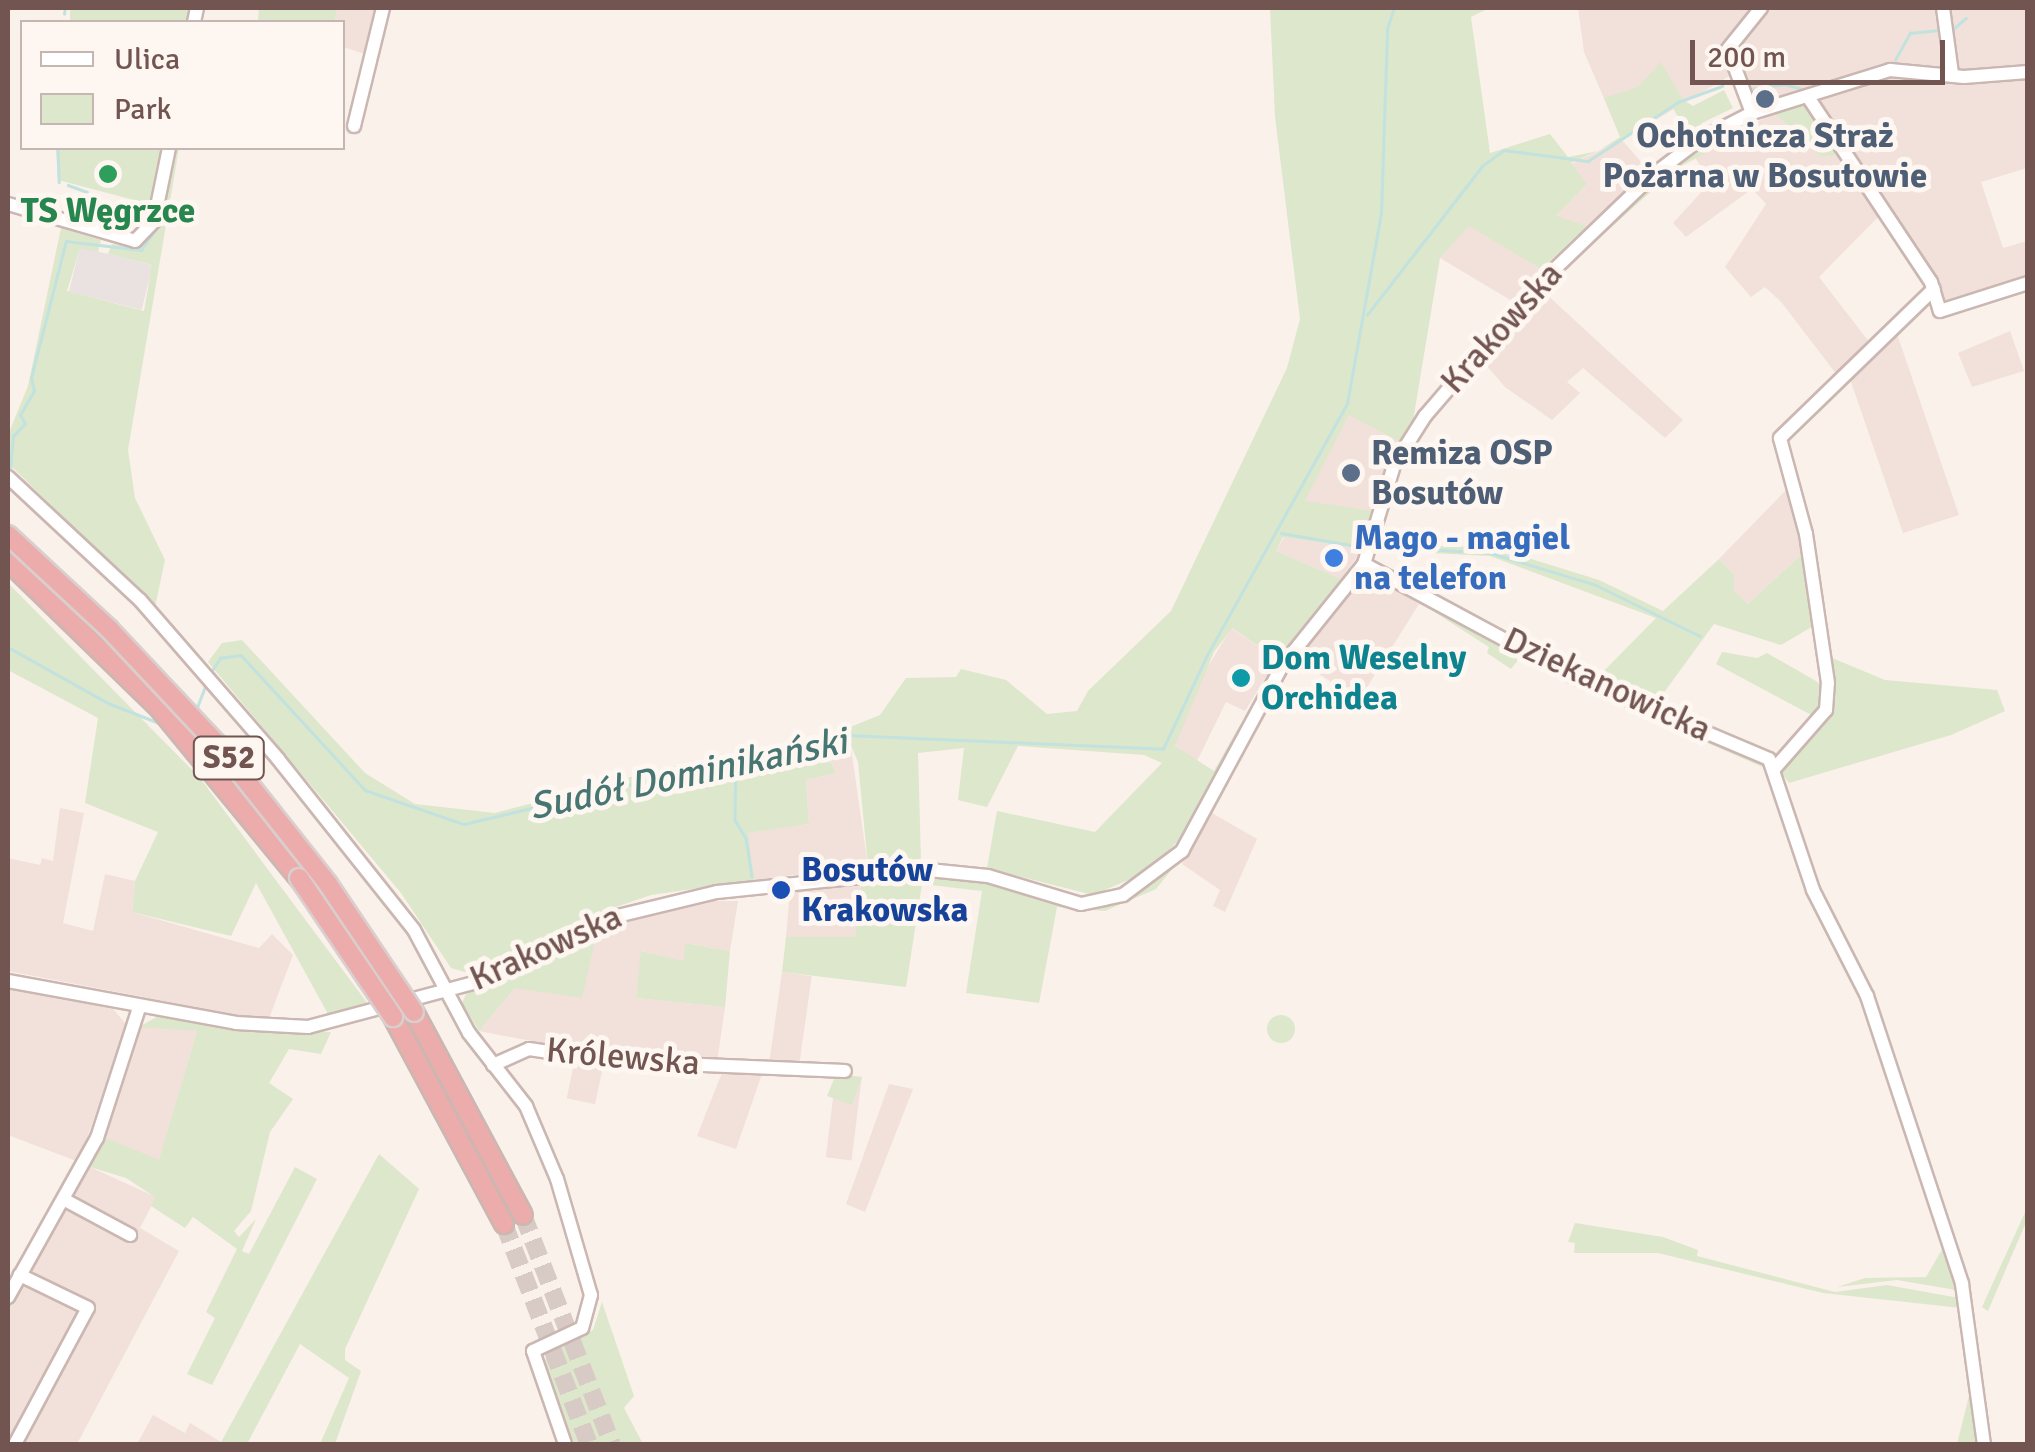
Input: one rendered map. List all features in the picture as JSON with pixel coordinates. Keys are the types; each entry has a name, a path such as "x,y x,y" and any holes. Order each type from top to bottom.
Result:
{"highway":[{"name":"S52","path":"8,535 130,650 228,757 328,884 414,1012 523,1215"},
{"name":"S52","path":"8,561 124,672 208,764 318,905 393,1017 504,1224"}],"street":[{"path":"354,126 382,8"},
{"path":"1752,114 1728,49 1762,8"},
{"path":"1943,8 1952,74"},
{"path":"2028,72 1952,74 1890,70 1808,98 1934,289 1940,311 2028,283"},
{"name":"Krakowska","path":"8,981 139,1008 294,1027 332,1024 446,992 520,966 605,918 717,892 929,870 988,876 1081,904 1123,895 1182,852 1282,666 1364,564 1394,466 1479,350 1653,175 1699,140 1752,114 1808,98"},
{"path":"8,204 135,241 154,221 169,150"},
{"path":"1934,289 1780,438 1806,534 1828,683 1826,710 1775,768 1812,890 1867,996 1965,1300 1984,1444"},
{"name":"Królewska","path":"10,479 102,561 216,685 397,907 493,1065 529,1049 609,1062 845,1071"},
{"name":"Dziekanowicka","path":"1364,564 1568,674 1770,759 1775,768"},
{"path":"8,1297 14,1279 98,1138 139,1008"},
{"path":"493,1065 542,1139 591,1295 582,1328 533,1351 565,1444"},
{"path":"64,1200 130,1235"},
{"path":"14,1279 88,1308 16,1444"}],"shaded area":[{"path":"338,8 376,8 368,55 345,48 345,20 335,20"},
{"path":"1578,8 1753,8 1722,48 1731,75 1622,140 1584,52"},
{"path":"1771,8 1937,8 1948,70 1905,66 1759,106 1735,47"},
{"path":"1951,8 2027,8 2027,168 1981,182 2003,248 2027,241 2027,280 1948,305 1814,101 1886,77 1958,80"},
{"path":"1774,113 1822,157 1842,155 1880,215 1819,277 1870,343 1837,375 1782,303 1765,287 1751,297 1725,267 1766,204 1752,189 1686,237 1673,223 1706,187 1694,174 1701,167 1694,156"},
{"path":"1622,140 1649,171 1587,226 1555,217 1587,184 1571,164"},
{"path":"1469,225 1541,269 1512,301 1440,258"},
{"path":"80,247 153,265 142,310 69,292"},
{"path":"1543,291 1683,420 1665,438 1583,368 1567,382 1580,393 1552,420 1505,387 1481,359"},
{"path":"1896,331 1959,515 1903,533 1849,376"},
{"path":"2010,331 2024,371 1972,387 1958,353"},
{"path":"1349,414 1402,443 1374,498 1374,511 1304,502"},
{"path":"1788,488 1805,551 1748,604 1733,591 1734,574 1719,559"},
{"path":"1284,537 1363,549 1341,579 1276,551"},
{"path":"1371,574 1419,604 1359,700 1296,659 1315,630"},
{"path":"1231,628 1277,659 1245,711 1226,702 1197,761 1175,746 1197,685"},
{"path":"850,741 868,866 754,880 747,833 809,824 806,780 836,773 829,757"},
{"path":"60,808 84,813 63,923 93,931 105,874 135,881 132,912 259,948 272,934 293,955 268,1021 8,971 8,858 40,865 42,858 53,861"},
{"path":"1212,813 1257,839 1225,912 1213,906 1220,890 1182,864"},
{"path":"861,885 855,937 786,937 790,889"},
{"path":"701,901 738,901 730,951 686,943 685,962 642,951 636,998 725,1007 717,1063 626,1059 479,1031 515,988 597,931"},
{"path":"782,972 812,976 799,1069 769,1065"},
{"path":"8,988 113,1009 126,1024 79,1162 8,1135"},
{"path":"161,1024 197,1031 159,1161 104,1137 139,1027"},
{"path":"575,1059 603,1065 595,1104 567,1098"},
{"path":"723,1070 763,1071 736,1149 697,1136"},
{"path":"836,1074 862,1077 852,1161 826,1157"},
{"path":"889,1084 913,1089 865,1212 846,1204"},
{"path":"90,1167 156,1197 140,1228 179,1251 77,1444 8,1444 8,1313"},
{"path":"153,1415 185,1433 190,1423 221,1442 137,1444"}],"green space":[{"path":"70,8 192,8 192,20 70,20"},
{"path":"259,8 338,8 335,20 258,20"},
{"path":"1270,8 1489,8 1471,17 1490,153 1550,134 1568,157 1597,151 1571,163 1587,184 1556,216 1587,226 1541,269 1469,226 1440,258 1413,421 1402,443 1349,415 1305,501 1374,511 1363,549 1283,537 1276,551 1341,579 1277,659 1232,628 1214,652 1175,746 1214,771 1242,721 1183,836 1147,872 1093,895 987,868 997,811 1095,832 1162,763 1144,755 1018,746 987,807 958,800 964,748 918,753 921,860 868,866 858,762 849,741 829,758 836,773 806,780 809,824 748,833 754,880 651,895 604,911 500,963 465,972 451,968 401,893 208,662 222,643 242,640 365,773 415,804 495,813 661,769 818,740 880,715 906,678 956,677 961,669 1006,680 1047,714 1077,711 1088,691 1171,611 1287,368 1300,319 1275,117"},
{"path":"1661,62 1683,100 1693,106 1724,90 1733,108 1702,123 1691,139 1671,105 1622,140 1599,150 1620,137 1604,98 1638,87"},
{"path":"1807,102 1842,155 1822,157 1774,113"},
{"path":"1761,116 1736,138 1677,168 1542,290 1679,163"},
{"name":"TS Węgrzce","path":"56,150 164,150 153,205 58,180"},
{"path":"172,150 179,150 128,450 135,498 165,560 155,607 8,463 8,435 28,386 61,228 101,240 98,252 80,248 67,291 144,311 152,265 108,254 112,244 132,246 151,236"},
{"path":"1392,545 1492,547 1599,580 1663,611 1719,559 1734,574 1734,591 1748,604 1805,551 1815,625 1781,645 1714,624 1657,702 1597,678 1656,618 1490,556 1392,551"},
{"path":"8,583 200,778 368,1004 328,1014 256,883 231,936 132,912 135,881 158,832 85,803 98,718 8,670"},
{"path":"1403,592 1768,763 1767,769 1518,660 1511,669 1487,653 1489,647"},
{"path":"1722,652 1757,658 1767,653 1816,681 1824,688 1824,706 1817,718 1716,664"},
{"path":"1832,658 1885,680 1997,690 2005,711 1951,735 1789,783 1782,774 1829,706"},
{"path":"1198,837 1156,889 1105,911 1057,907 1039,1003 966,993 982,891 922,884 906,987 782,972 786,937 855,937 861,885 701,901 796,885 952,874 1057,901 1124,899 1164,874"},
{"path":"686,905 597,931 582,998 515,988 479,1031 462,1003 466,994 525,970 606,922"},
{"path":"685,943 730,951 725,1007 636,998 641,951 684,961"},
{"path":"160,1015 248,1029 331,1032 321,1054 289,1049 269,1083 293,1099 270,1132 251,1211 234,1231 239,1237 256,1219 242,1251 249,1254 295,1167 317,1179 212,1385 187,1374 215,1318 206,1312 237,1249 193,1217 185,1228 151,1206 155,1197 126,1178 90,1167 104,1137 159,1160 197,1031 139,1027"},
{"path":"1281,1015 1291,1019 1295,1029 1291,1039 1281,1043 1271,1039 1267,1029 1271,1019"},
{"path":"836,1074 862,1077 852,1105 827,1096"},
{"path":"379,1154 419,1189 345,1349 345,1360 361,1371 335,1444 320,1444 349,1378 300,1344 247,1444 220,1444"},
{"path":"2027,1208 2027,1220 1988,1311 1982,1307"},
{"path":"1575,1223 1663,1237 1698,1250 1697,1256 1835,1292 1887,1285 1959,1298 1961,1308 1823,1293 1658,1253 1574,1253 1575,1243 1568,1242"},
{"path":"1944,1246 1956,1290 1897,1280 1837,1287 1865,1278 1926,1277"},
{"path":"602,1302 634,1396 624,1408 643,1444 572,1444 544,1364 547,1355 593,1330"},
{"path":"1969,1396 1981,1444 1957,1444"}],"waterway":[{"path":"64,14 65,8"},
{"name":"Sudół Dominikański","path":"211,672 220,658 241,655 365,790 464,824 736,759 789,757 848,735 1163,749 1206,657 1347,404 1381,214 1387,29 1394,8"},
{"name":"Sudół Dominikański","path":"1952,30 1966,18"},
{"name":"Sudół Dominikański","path":"1895,60 1910,33 1939,30"},
{"name":"Sudół Dominikański","path":"1750,89 1784,84 1807,90"},
{"name":"Sudół Dominikański","path":"1367,315 1482,166 1504,150 1588,161 1678,102 1722,86"},
{"path":"58,150 59,182"},
{"path":"162,215 173,159"},
{"path":"68,185 87,192 81,219"},
{"path":"10,470 13,436 25,424 20,415 34,391 31,378 66,241 141,250 157,227"},
{"path":"1281,533 1362,547"},
{"path":"1392,547 1491,553 1596,585 1700,636"},
{"name":"Sudół Dominikański","path":"8,647 108,703 162,724"},
{"name":"Sudół Dominikański","path":"196,710 206,684"},
{"path":"736,762 735,820 746,838 752,877"},
{"path":"8,1308 12,1300"}],"tunnel":[{"path":"523,1215 612,1444"},
{"path":"504,1224 589,1444"}],"place":[{"name":"Ochotnicza Straż Pożarna w Bosutowie","path":"1765,99"},
{"name":"TS Węgrzce","path":"108,174"},
{"name":"Remiza OSP Bosutów","path":"1351,473"},
{"name":"Mago - magiel na telefon","path":"1334,558"},
{"name":"Dom Weselny Orchidea","path":"1241,678"},
{"name":"Bosutów Krakowska","path":"781,890"}]}
